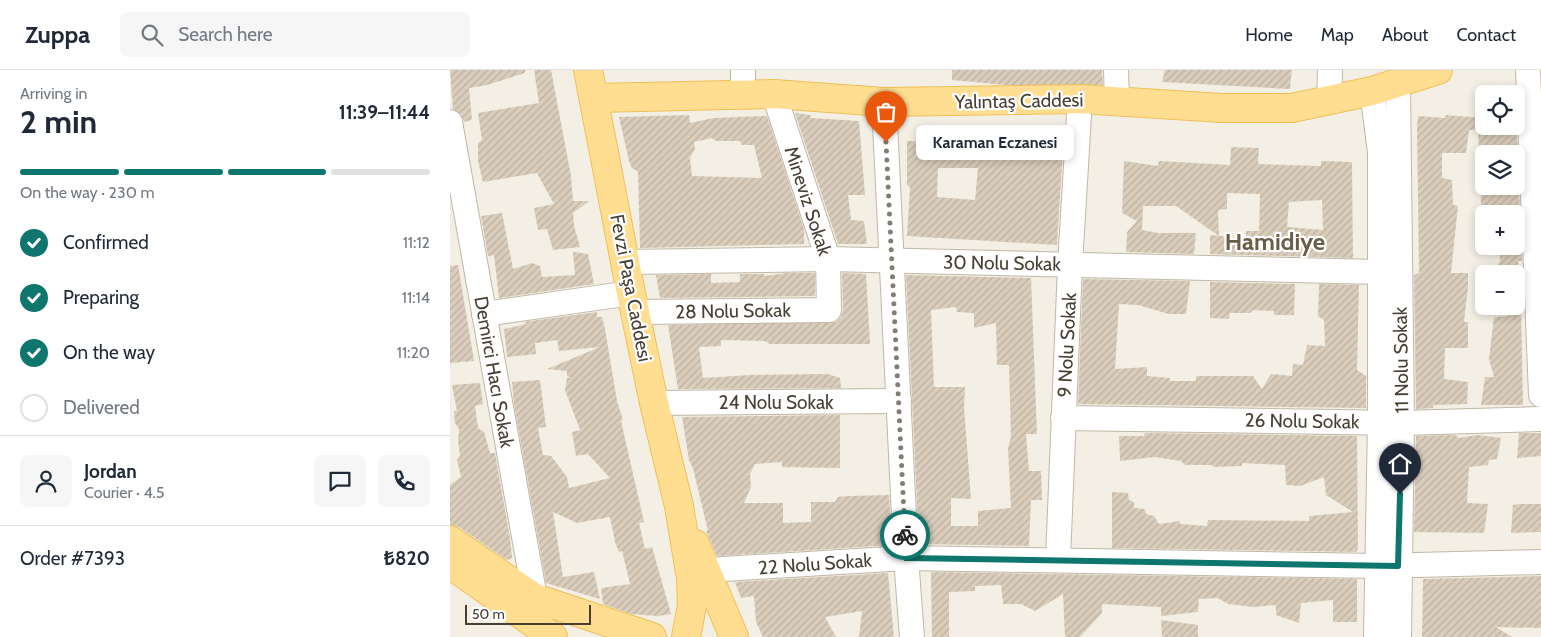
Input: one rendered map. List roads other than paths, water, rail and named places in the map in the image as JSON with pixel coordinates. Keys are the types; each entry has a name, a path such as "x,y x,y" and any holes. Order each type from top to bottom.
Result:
{"main road":[{"name":"Fevzi Paşa Caddesi","path":"588,70 633,303 654,403 679,506 699,574 734,637"},
{"name":"Yalıntaş Caddesi","path":"594,98 743,83 774,94 884,102 1080,99 1222,108 1292,108 1385,88 1438,70"},
{"path":"450,540 541,619"},
{"path":"450,564 541,619 652,637"},
{"name":"Fevzi Paşa Caddesi","path":"686,637 699,574"}],"street":[{"path":"1116,70 1118,100"},
{"path":"1329,101 1330,70"},
{"path":"1528,70 1537,229 1541,395"},
{"name":"11 Nolu Sokak","path":"1385,88 1380,152 1379,272 1391,422"},
{"name":"11 Nolu Sokak","path":"1376,637 1388,566 1391,422 1385,88"},
{"name":"Mineviz Sokak","path":"774,94 828,259 829,310"},
{"name":"9 Nolu Sokak","path":"1058,560 1070,265 1080,99"},
{"path":"884,102 906,558 912,637"},
{"name":"Demirci Hacı Sokak","path":"451,128 541,619"},
{"name":"30 Nolu Sokak","path":"626,262 828,259 1379,272"},
{"name":"28 Nolu Sokak","path":"484,314 633,303 829,310"},
{"name":"24 Nolu Sokak","path":"654,403 899,401"},
{"name":"26 Nolu Sokak","path":"1064,418 1391,422 1541,419"},
{"name":"22 Nolu Sokak","path":"699,574 906,558 1388,566 1541,562"},
{"name":"11 Nolu Sokak","path":"1388,566 1399,637"}],"place":[{"name":"Karaman Eczanesi","path":"886,142"}],"district":[{"name":"Hamidiye","path":"1275,241"}]}
